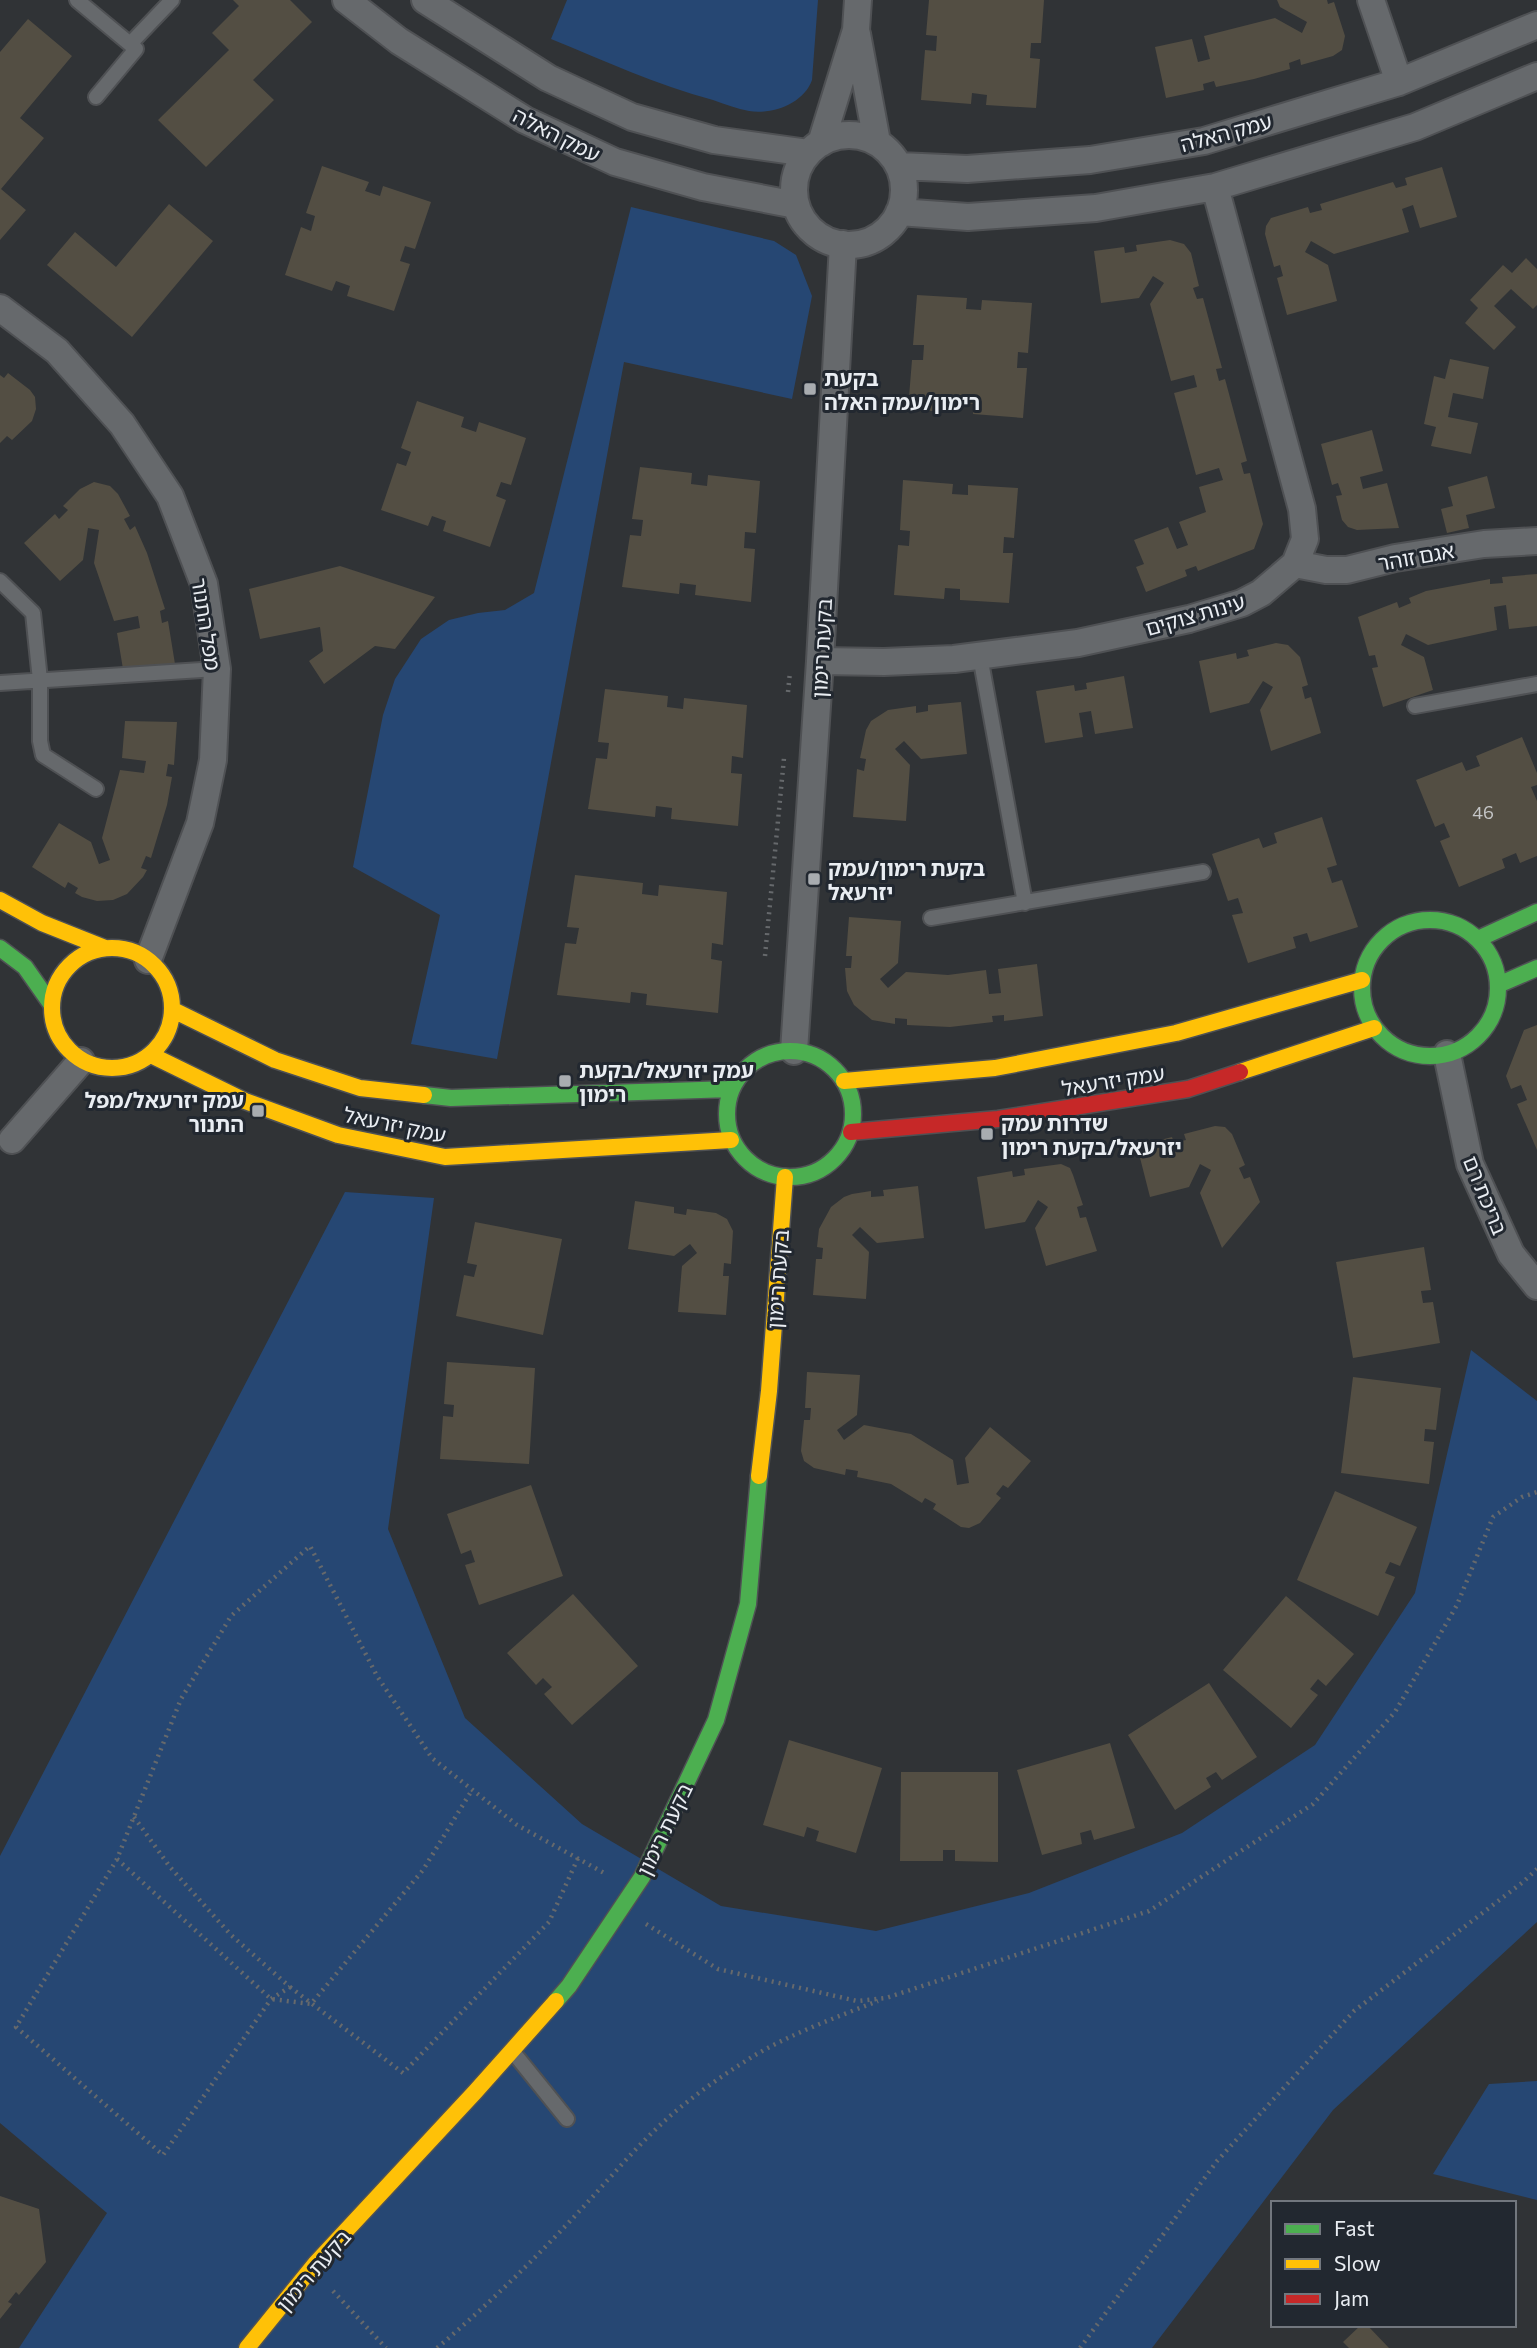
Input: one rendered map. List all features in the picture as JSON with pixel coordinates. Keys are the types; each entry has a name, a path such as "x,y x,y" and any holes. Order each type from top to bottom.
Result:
{"main road":[{"path":"0,900 42,923 105,948 135,953 158,969 166,982 173,1010 166,1035 151,1055 124,1068 95,1066 81,1061 68,1050 58,1036 52,1020 51,1004 57,983 69,966 91,952 105,948"},
{"path":"1478,939 1537,912"},
{"path":"1426,919 1445,921 1463,928 1478,939 1493,960 1498,985 1490,1021 1479,1035 1447,1054 1427,1056 1406,1052 1388,1042 1374,1028 1364,1005 1362,980 1366,962 1376,945 1390,932 1407,923 1426,919"},
{"path":"0,948 26,967 51,1004"},
{"path":"1498,985 1537,968"},
{"name":"עמק יזרעאל","path":"844,1082 995,1068 1176,1033 1362,980"},
{"name":"עמק יזרעאל","path":"173,1010 275,1060 360,1088 451,1098 731,1089"},
{"name":"עמק יזרעאל","path":"851,1132 999,1119 1188,1089 1374,1028"},
{"path":"778,1052 809,1054 835,1069 844,1082 853,1106 851,1132 845,1145 826,1166 800,1177 768,1174 753,1166 731,1140 726,1114 731,1089 750,1065 764,1057 778,1052"},
{"name":"עמק יזרעאל","path":"151,1055 245,1101 338,1135 445,1157 731,1140"},
{"name":"בקעת רימון","path":"247,2348 315,2264 569,1986 642,1877 716,1720 748,1604 756,1501 769,1391 785,1177"}],"street":[{"name":"עמק האלה","path":"346,0 399,41 525,120 615,162 703,187 796,205"},
{"path":"425,0 548,78 632,117 714,140 815,148 842,135 855,135 877,142 891,154 899,166 904,189 899,212 892,224 870,241 843,244 827,240 814,232 803,219 796,205 795,177 815,148 856,30"},
{"path":"858,0 856,30 877,142"},
{"path":"1371,0 1399,82"},
{"name":"עמק האלה","path":"899,166 967,169 1102,158 1204,141 1399,82 1537,25"},
{"path":"899,212 968,217 1096,208 1215,187 1416,127 1537,76"},
{"path":"1215,187 1302,509 1305,539 1295,564"},
{"name":"בקעת רימון","path":"794,1051 820,661 843,244"},
{"name":"מפל התנור","path":"0,309 57,351 122,424 170,496 204,584 217,669 213,760 200,823 148,960"},
{"name":"אגם זוהר","path":"1295,564 1326,570 1347,570 1395,558 1484,544 1537,541"},
{"name":"עינות צוקים","path":"820,661 954,659 1078,642 1189,619 1242,603 1261,593 1295,564"},
{"name":"בריכת רם","path":"1447,1054 1470,1164 1511,1254 1537,1286"},
{"path":"12,1140 81,1061"}],"lane":[{"path":"130,44 172,0"},
{"path":"79,1 136,49 96,97"},
{"path":"0,580 33,613 40,680 40,741 43,755 96,789"},
{"path":"980,656 1025,903"},
{"path":"0,683 217,669"},
{"path":"1415,706 1537,684"},
{"path":"931,918 1203,872"},
{"path":"512,2051 567,2119"}],"path":[{"path":"765,956 785,752"},
{"path":"437,2348 444,2346 575,2216 635,2149 689,2100 754,2056 886,1998 1149,1912 1313,1804 1395,1712 1457,1605 1493,1517 1522,1497 1537,1492"},
{"path":"289,1987 271,1999 163,2155 16,2027 117,1859 181,1699 230,1616 310,1546 377,1676 432,1758 517,1825 611,1877"},
{"path":"311,2004 423,1870 472,1790"},
{"path":"134,1817 170,1867 231,1936 289,1987 403,2073 548,1922 578,1858"},
{"path":"117,1859 271,1999 311,2004"},
{"path":"1080,2348 1217,2161 1354,2011 1537,1869"},
{"path":"643,1922 718,1969 856,2001 886,1998"},
{"path":"332,2290 386,2348"}],"shaded area":[{"path":"567,0 818,0 812,80 795,101 768,111 744,110 692,94 551,39"},
{"path":"631,207 774,241 796,255 812,296 792,399 624,362 497,1059 411,1044 440,915 353,867 383,715 395,679 421,639 449,620 505,610 534,593"},
{"path":"345,1192 434,1198 388,1529 465,1718 582,1824 721,1906 876,1931 1029,1893 1182,1833 1315,1745 1415,1593 1471,1350 1537,1401 1537,1922 1333,2110 1152,2348 19,2348 107,2213 0,2123 0,1856"},
{"path":"1537,2081 1537,2200 1433,2174 1489,2084"}],"building":[{"path":"233,0 290,0 312,22 253,80 274,100 206,167 158,120 229,50 212,33 239,6"},
{"path":"929,0 1044,0 1041,43 1031,43 1030,58 1040,59 1036,108 986,105 987,95 972,93 971,104 921,100 925,50 936,51 937,36 926,35"},
{"path":"1277,0 1327,0 1328,4 1334,2 1345,36 1342,50 1333,56 1301,65 1300,59 1289,63 1290,69 1254,79 1216,87 1214,81 1203,84 1204,90 1166,98 1155,47 1192,39 1198,62 1210,59 1204,36 1275,18 1302,33 1307,22 1280,7"},
{"path":"28,19 72,56 20,118 44,138 1,189 26,210 0,240 0,52"},
{"path":"322,166 369,182 365,191 380,196 383,186 431,202 415,249 405,246 400,261 410,264 394,311 347,296 350,286 336,281 332,291 285,275 301,227 311,231 315,216 306,213"},
{"path":"1442,167 1457,217 1420,228 1413,205 1402,209 1409,232 1334,254 1311,241 1305,252 1328,265 1337,301 1287,315 1277,278 1283,276 1280,265 1274,267 1265,234 1271,218 1308,207 1310,213 1322,210 1320,204 1393,182 1396,188 1407,185 1405,178"},
{"path":"169,204 213,241 132,337 47,265 75,232 116,267"},
{"path":"1170,240 1184,244 1191,253 1199,286 1193,288 1197,299 1203,298 1222,368 1216,369 1219,381 1225,379 1247,461 1241,463 1244,474 1250,473 1263,524 1254,549 1198,571 1196,566 1185,570 1187,576 1146,592 1136,567 1144,564 1134,540 1168,527 1177,549 1188,545 1179,522 1206,512 1199,487 1223,480 1219,468 1196,475 1174,393 1197,387 1194,375 1171,381 1150,304 1164,283 1153,276 1139,298 1101,303 1094,251 1124,247 1125,253 1137,251 1136,245"},
{"path":"1526,258 1537,269 1537,305 1533,309 1511,289 1494,306 1516,327 1494,350 1465,323 1478,308 1470,300 1503,265 1512,273"},
{"path":"917,295 967,298 966,309 981,310 982,300 1032,303 1028,353 1018,352 1017,368 1027,368 1023,418 973,414 974,404 959,403 958,413 908,409 912,360 923,360 924,345 913,345"},
{"path":"1450,359 1489,367 1483,399 1453,393 1448,417 1478,423 1471,454 1431,446 1436,427 1424,424 1434,376 1445,379"},
{"path":"8,373 30,390 35,397 36,409 32,421 12,440 7,436 0,443 0,375 4,378"},
{"path":"417,401 464,417 461,427 476,432 479,422 526,438 511,485 501,482 496,496 506,500 490,547 443,531 446,521 432,516 428,526 381,510 397,463 406,466 411,452 401,448"},
{"path":"1372,430 1383,471 1360,477 1363,489 1387,483 1399,528 1357,530 1348,527 1342,520 1336,496 1342,495 1338,483 1332,485 1321,444"},
{"path":"640,467 692,473 691,484 707,486 708,475 760,481 756,533 745,532 744,548 755,549 751,602 695,595 696,585 680,583 679,594 622,587 630,535 641,536 643,520 632,519"},
{"path":"1487,476 1495,508 1466,515 1469,528 1447,533 1441,509 1453,506 1448,487"},
{"path":"903,480 953,484 952,494 968,495 968,485 1018,488 1014,538 1004,537 1003,553 1013,553 1009,603 960,600 960,589 945,588 944,599 894,595 898,545 909,546 910,531 900,530"},
{"path":"94,482 110,486 118,494 130,516 124,519 130,530 135,526 147,553 165,609 160,611 162,623 168,621 175,664 123,669 117,633 140,628 138,616 114,621 94,563 99,530 88,528 83,560 60,581 24,543 55,514 59,519 68,510 63,506 80,489"},
{"path":"340,566 435,597 395,649 375,646 324,684 309,661 323,651 320,627 260,639 249,589"},
{"path":"1537,574 1537,626 1509,629 1506,605 1494,607 1497,630 1428,645 1406,634 1401,645 1424,657 1433,690 1383,707 1372,668 1378,667 1375,655 1369,656 1358,617 1397,602 1399,608 1411,603 1409,598 1426,591 1490,579 1490,584 1503,583 1502,577"},
{"path":"1276,643 1288,645 1300,657 1308,685 1302,687 1305,699 1311,697 1321,733 1271,751 1260,710 1273,687 1263,681 1249,703 1210,713 1199,661 1236,653 1237,659 1249,656 1247,650"},
{"path":"1124,676 1133,728 1095,734 1091,711 1079,713 1083,737 1045,743 1036,691 1074,685 1075,691 1087,689 1086,683"},
{"path":"605,689 668,696 667,707 683,709 684,698 747,705 743,758 732,756 731,773 742,774 738,826 671,819 672,808 656,806 655,817 588,809 596,758 607,759 609,743 598,742"},
{"path":"961,702 967,754 921,759 904,741 895,749 910,765 906,821 853,817 857,769 864,771 866,759 860,758 866,730 871,721 888,710 916,706 916,713 928,711 928,705"},
{"path":"125,721 177,722 174,765 168,764 166,776 172,777 167,805 151,858 146,856 141,868 147,870 127,894 113,900 97,901 82,897 75,893 78,888 68,882 65,888 32,867 59,823 91,842 99,864 110,860 102,838 120,770 144,773 146,761 122,758"},
{"path":"1522,737 1537,773 1537,785 1531,787 1537,801 1537,856 1520,863 1516,853 1502,859 1505,868 1459,887 1440,841 1450,837 1444,823 1435,827 1416,780 1462,762 1466,771 1480,766 1476,756"},
{"path":"1322,817 1337,865 1327,868 1332,883 1342,880 1358,927 1310,942 1307,933 1293,937 1296,948 1248,963 1232,915 1243,913 1238,898 1228,901 1212,854 1259,838 1263,848 1277,843 1274,833"},
{"path":"575,875 643,883 642,894 658,896 659,885 727,892 723,945 712,943 711,959 722,961 718,1013 646,1005 647,994 631,992 630,1003 557,995 565,943 576,944 579,928 567,927"},
{"path":"849,917 901,921 898,963 880,979 888,988 906,972 948,975 986,970 989,994 1001,993 998,969 1037,964 1043,1016 1004,1021 1004,1015 992,1016 993,1022 950,1027 907,1025 907,1019 895,1018 895,1024 872,1020 854,1005 847,991 845,968 851,968 852,956 846,956"},
{"path":"1537,1025 1537,1150 1517,1104 1527,1100 1521,1085 1511,1089 1506,1076 1524,1030"},
{"path":"1215,1126 1225,1127 1232,1134 1245,1165 1239,1168 1244,1179 1250,1177 1260,1202 1222,1248 1200,1193 1211,1170 1200,1164 1189,1187 1150,1197 1137,1146 1172,1137 1174,1143 1186,1140 1184,1134"},
{"path":"1061,1164 1070,1168 1073,1175 1083,1205 1077,1207 1080,1218 1086,1217 1097,1251 1046,1266 1035,1228 1048,1207 1038,1200 1025,1222 985,1229 977,1177 1012,1171 1013,1177 1025,1175 1024,1169"},
{"path":"918,1186 924,1238 877,1243 860,1227 852,1235 869,1252 866,1299 813,1295 816,1259 822,1259 823,1248 817,1247 819,1229 831,1207 852,1194 871,1191 871,1197 884,1196 883,1190"},
{"path":"635,1201 674,1207 674,1213 686,1215 687,1209 716,1213 727,1219 733,1231 731,1264 724,1263 723,1276 729,1276 726,1315 678,1312 682,1266 697,1253 690,1244 674,1256 628,1249"},
{"path":"475,1222 562,1239 543,1335 456,1316 464,1275 474,1277 477,1265 467,1263"},
{"path":"1424,1247 1431,1290 1421,1291 1423,1303 1433,1302 1440,1343 1353,1358 1336,1262"},
{"path":"447,1362 535,1368 529,1464 440,1459 443,1416 453,1417 454,1405 444,1404"},
{"path":"807,1372 860,1375 857,1415 837,1430 844,1440 864,1425 911,1434 953,1460 957,1485 969,1483 965,1458 990,1427 1031,1461 1008,1488 1003,1485 996,1494 1001,1498 980,1523 969,1528 961,1527 933,1509 936,1504 925,1498 922,1503 891,1484 857,1477 858,1471 846,1469 845,1475 814,1468 804,1461 801,1451 804,1420 810,1420 811,1408 805,1408"},
{"path":"1353,1377 1441,1388 1436,1430 1425,1429 1424,1441 1434,1442 1429,1484 1341,1473"},
{"path":"531,1485 563,1576 479,1605 465,1565 475,1562 471,1550 461,1554 447,1514"},
{"path":"1335,1491 1417,1527 1400,1566 1390,1562 1385,1573 1395,1577 1378,1616 1297,1580"},
{"path":"573,1594 638,1666 572,1725 544,1694 552,1687 543,1678 536,1685 507,1653"},
{"path":"1286,1596 1354,1654 1326,1686 1318,1679 1310,1689 1318,1695 1291,1728 1223,1670"},
{"path":"1209,1683 1257,1757 1222,1780 1216,1772 1206,1778 1211,1787 1175,1810 1128,1735"},
{"path":"789,1740 882,1768 856,1853 816,1841 819,1831 807,1827 804,1837 763,1825"},
{"path":"1110,1743 1135,1828 1094,1840 1091,1830 1080,1833 1082,1844 1042,1855 1017,1770"},
{"path":"901,1772 998,1772 998,1862 955,1861 955,1850 943,1850 943,1861 900,1861"},
{"path":"0,2196 39,2209 46,2262 19,2295 16,2292 8,2302 12,2304 0,2319"},
{"path":"1359,2327 1369,2327 1389,2348 1349,2348 1343,2342"}],"traffic: fast":[{"path":"1478,939 1537,912"},
{"path":"1430,920 1456,925 1478,940 1493,962 1498,988 1493,1014 1478,1036 1456,1051 1430,1056 1404,1051 1382,1036 1367,1014 1362,988 1367,962 1382,940 1404,925 1430,920"},
{"path":"0,948 25,967 51,1004"},
{"path":"1498,985 1537,968"},
{"path":"790,1051 814,1056 835,1069 848,1090 853,1114 848,1138 835,1159 814,1172 790,1177 766,1172 745,1159 732,1138 727,1114 732,1090 745,1069 766,1056 790,1051"},
{"path":"424,1095 451,1098 731,1089"},
{"path":"556,2001 569,1986 642,1877 716,1720 748,1604 759,1476"}],"traffic: slow":[{"path":"0,900 42,923 105,948"},
{"path":"112,948 135,952 155,965 168,985 172,1008 168,1031 155,1051 135,1064 112,1068 89,1064 69,1051 56,1031 52,1008 56,985 69,965 89,952 112,948"},
{"path":"844,1081 995,1068 1176,1033 1362,980"},
{"path":"173,1010 275,1060 360,1088 424,1095"},
{"path":"1240,1072 1374,1028"},
{"path":"151,1055 245,1101 338,1135 445,1157 731,1140"},
{"path":"759,1476 769,1391 785,1177"},
{"path":"247,2348 315,2264 556,2001"}],"traffic: jam":[{"path":"851,1132 998,1119 1188,1089 1240,1072"}],"place":[{"name":"בקעת רימון/עמק האלה","path":"810,389"},
{"name":"בקעת רימון/עמק יזרעאל","path":"814,879"},
{"name":"עמק יזרעאל/בקעת רימון","path":"565,1081"},
{"name":"עמק יזרעאל/מפל התנור","path":"258,1111"},
{"name":"שדרות עמק יזרעאל/בקעת רימון","path":"987,1134"}]}
